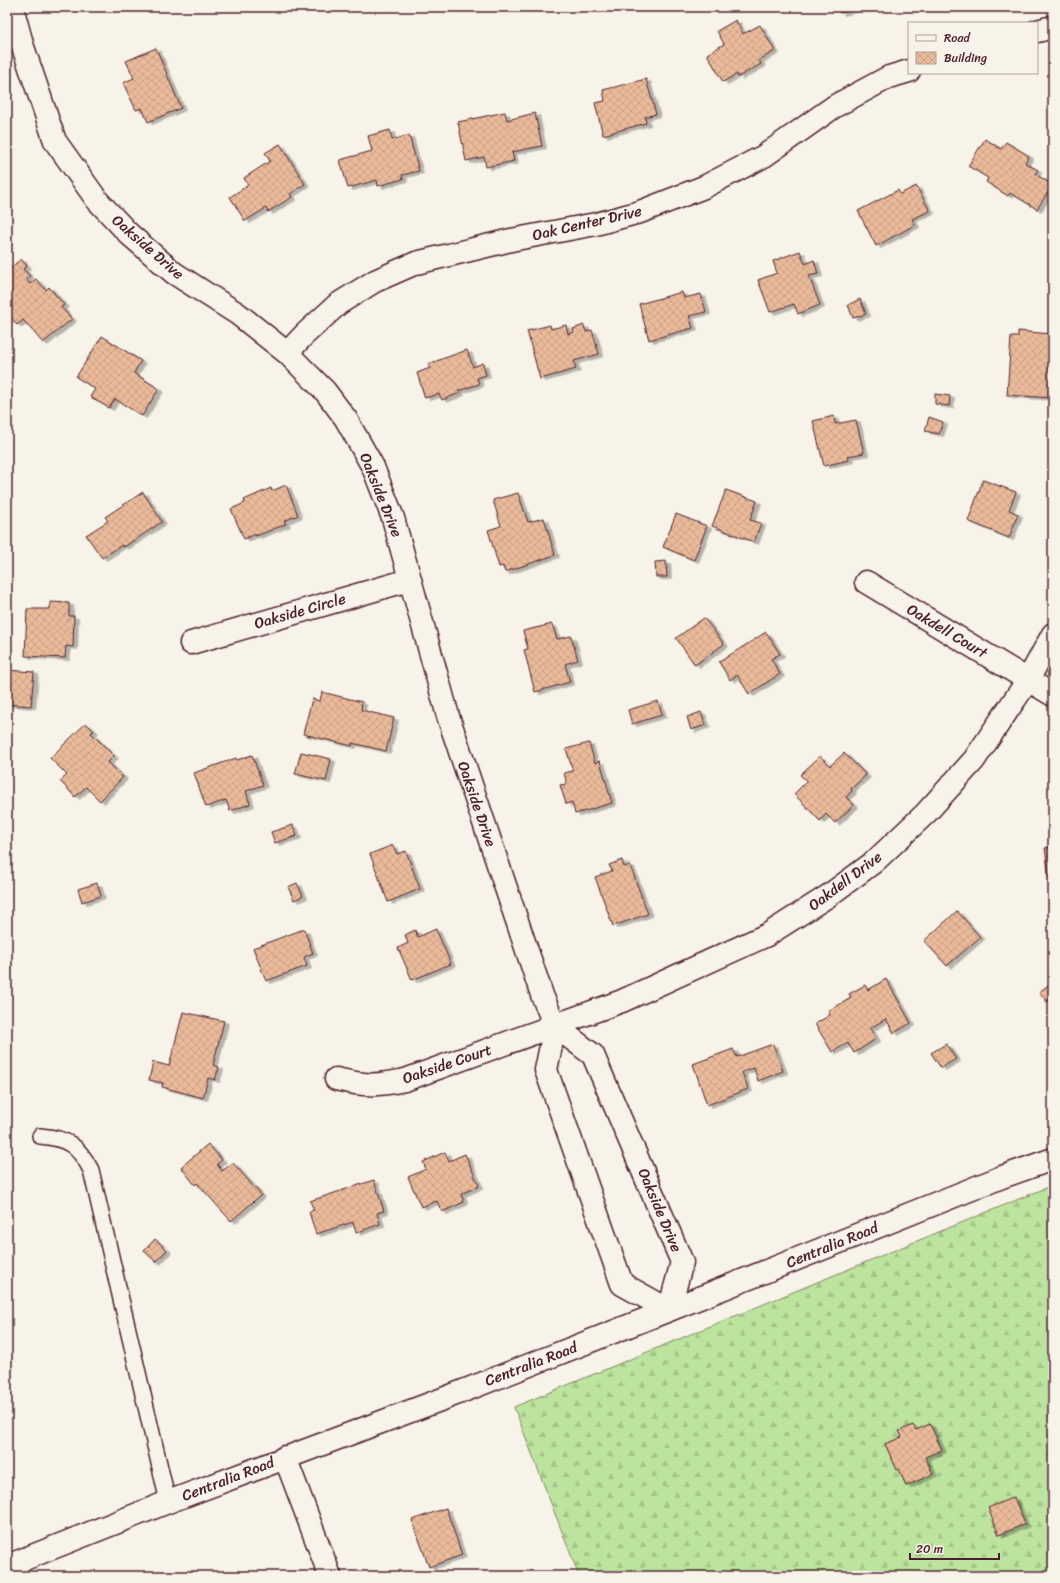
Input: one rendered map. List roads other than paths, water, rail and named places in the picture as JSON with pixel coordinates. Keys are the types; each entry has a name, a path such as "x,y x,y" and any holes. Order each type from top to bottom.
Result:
{"street":[{"name":"Oakside Drive","path":"12,7 23,47 55,141 97,200 129,234 174,273 238,314 287,353 325,391 346,419 373,467 393,518 448,716 542,995 555,1026 593,1056 682,1262 670,1310"},
{"path":"1038,31 1053,27"},
{"name":"Oak Center Drive","path":"287,353 305,334 338,304 375,281 416,263 511,240 596,224 640,212 704,187 764,156 835,106 889,77 908,71"},
{"name":"Oakside Circle","path":"191,643 409,580"},
{"name":"Oakdell Court","path":"866,582 1053,695"},
{"name":"Oakdell Drive","path":"555,1026 622,1001 767,935 828,896 874,862 926,813 974,760 1028,680 1053,634"},
{"path":"555,1026 546,1070 622,1284 670,1310"},
{"name":"Oakside Court","path":"336,1079 362,1085 381,1085 405,1080 555,1026"},
{"name":"Centralia Road","path":"7,1566 284,1457 448,1397 994,1180 1053,1159"},
{"path":"284,1457 330,1576"}],"lane":[{"path":"40,1136 56,1137 73,1146 84,1156 91,1170 168,1502"}]}
